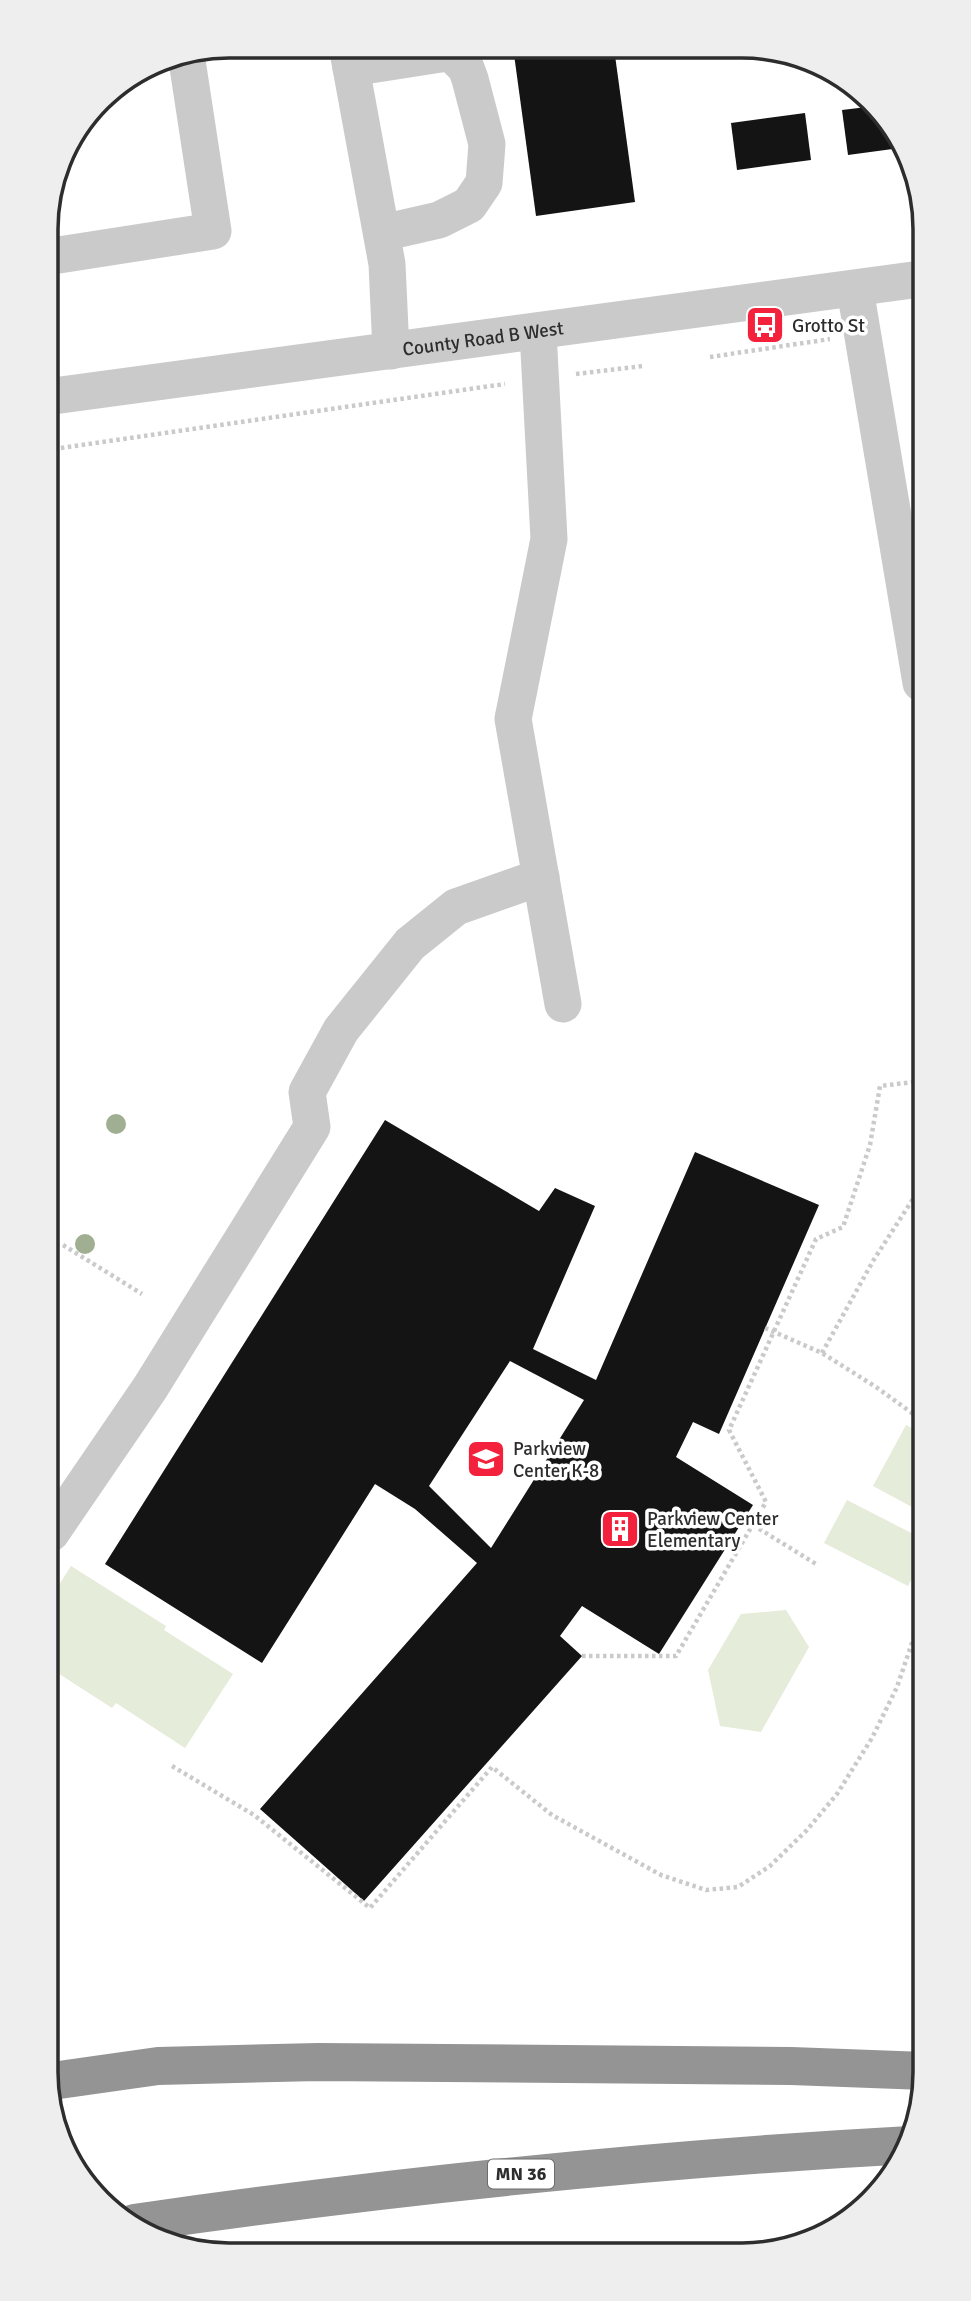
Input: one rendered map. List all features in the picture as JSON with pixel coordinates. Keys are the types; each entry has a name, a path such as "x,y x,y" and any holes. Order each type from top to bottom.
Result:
{"highway":[{"path":"58,2080 158,2066 318,2062 791,2066 913,2071"},
{"name":"MN 36","path":"146,2221 282,2202 580,2168 896,2146"}],"street":[{"path":"349,58 387,264 391,351"},
{"path":"382,233 439,220 469,205 484,183 487,144 466,68 456,58"},
{"path":"58,255 213,231 187,63"},
{"name":"County Road B West","path":"58,396 913,280"},
{"path":"855,289 913,635"},
{"path":"538,332 549,539 513,719 563,1004"},
{"path":"58,1523 150,1388 312,1127 307,1093 341,1030 410,944 456,907 541,877"}],"path":[{"path":"710,357 838,337"},
{"path":"572,374 643,366"},
{"path":"58,448 509,383"},
{"path":"582,1656 676,1656 766,1502 729,1430 816,1239 843,1227 870,1145 880,1087 913,1082"},
{"path":"822,1353 873,1261 913,1199"},
{"path":"64,1245 142,1294"},
{"path":"765,1328 822,1353 913,1414"},
{"path":"752,1525 816,1563"},
{"path":"172,1766 254,1815 370,1908 492,1767 552,1815 661,1875 706,1890 738,1887 770,1866 807,1830 837,1794 872,1738 897,1687 913,1640"}],"green space":[{"path":"906,1425 913,1429 913,1508 873,1486"},
{"path":"847,1500 913,1534 913,1577 908,1586 824,1543"},
{"path":"71,1566 166,1626 164,1630 233,1674 185,1748 116,1703 112,1708 58,1673 58,1586"},
{"path":"786,1610 809,1647 761,1732 720,1726 708,1670 741,1614"}],"building":[{"path":"514,58 615,58 635,202 536,216"},
{"path":"862,108 878,125 893,149 848,155 842,110"},
{"path":"805,113 811,160 737,170 731,123"},
{"name":"Parkview Center Elementary","path":"385,1120 539,1211 555,1188 595,1206 533,1349 596,1380 695,1152 819,1205 719,1434 693,1422 676,1457 753,1505 659,1654 582,1606 560,1636 582,1656 364,1901 260,1809 477,1563 415,1509 375,1484 262,1663 105,1564","holes":["510,1361 584,1400 491,1548 429,1486"]}],"place":[{"name":"Grotto St","path":"765,325"},
{"name":"Parkview Center K-8","path":"486,1459"},
{"name":"Parkview Center Elementary","path":"620,1529"}]}
